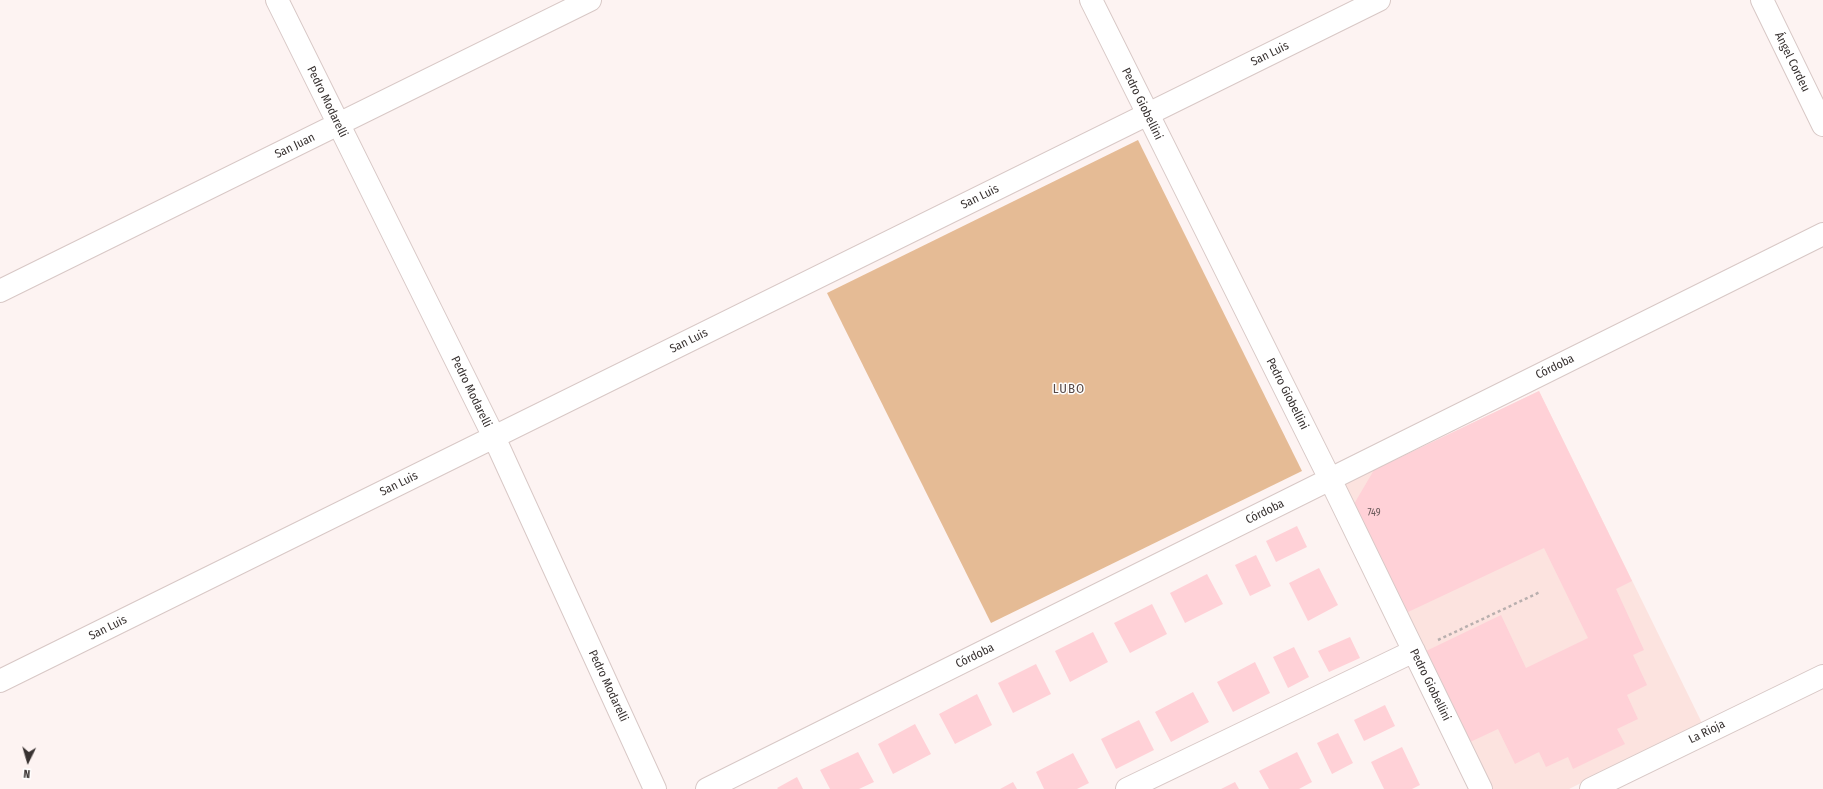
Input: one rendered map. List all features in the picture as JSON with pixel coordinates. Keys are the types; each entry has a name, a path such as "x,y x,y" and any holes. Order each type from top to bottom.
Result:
{"street":[{"name":"Pedro Modarelli","path":"277,0 494,437 655,789"},
{"name":"San Juan","path":"0,291 590,0"},
{"name":"Pedro Giobellini","path":"1091,0 1330,479 1481,789"},
{"name":"San Luis","path":"0,681 1378,0"},
{"name":"Ángel Cordeu","path":"1762,0 1823,125"},
{"name":"Córdoba","path":"707,789 1823,234"},
{"path":"1127,789 1414,651"},
{"name":"La Rioja","path":"1591,789 1823,676"}],"path":[{"path":"1414,651 1540,592"}],"shaded area":[{"path":"1138,140 1302,471 991,623 827,293"},
{"path":"1539,391 1702,723 1569,789 1491,789 1345,484"}],"building":[{"path":"1539,391 1632,581 1616,589 1644,650 1633,655 1647,685 1627,695 1638,719 1617,729 1625,744 1573,769 1568,757 1546,767 1539,752 1515,764 1498,729 1468,743 1424,652 1501,615 1526,668 1588,638 1544,548 1406,613 1354,504 1374,470"},
{"path":"1297,526 1307,547 1276,562 1266,541"},
{"path":"1256,555 1271,586 1250,596 1235,565"},
{"path":"1319,568 1338,605 1308,621 1289,583"},
{"path":"1207,574 1223,604 1185,623 1170,593"},
{"path":"1152,604 1167,634 1130,653 1114,623"},
{"path":"1093,632 1108,662 1070,682 1055,651"},
{"path":"1350,637 1360,658 1329,672 1318,651"},
{"path":"1294,647 1309,677 1288,688 1273,657"},
{"path":"1255,662 1270,693 1233,712 1217,682"},
{"path":"1036,664 1051,694 1013,713 998,683"},
{"path":"1193,692 1209,722 1171,742 1155,712"},
{"path":"977,694 992,725 955,744 939,714"},
{"path":"1385,705 1395,726 1364,741 1354,720"},
{"path":"1139,720 1154,750 1116,769 1101,739"},
{"path":"915,724 931,754 893,774 878,744"},
{"path":"1338,733 1353,763 1332,774 1317,743"},
{"path":"1402,747 1420,785 1412,789 1384,789 1371,762"},
{"path":"858,752 874,782 859,789 830,789 820,770"},
{"path":"1297,752 1312,782 1299,789 1269,789 1259,771"},
{"path":"1073,753 1089,783 1077,789 1044,789 1036,772"},
{"path":"797,777 803,789 777,788"},
{"path":"1013,782 1017,789 1000,789"},
{"path":"1235,782 1239,789 1221,789"}],"district":[{"name":"LUBO","path":"1069,389"}]}
